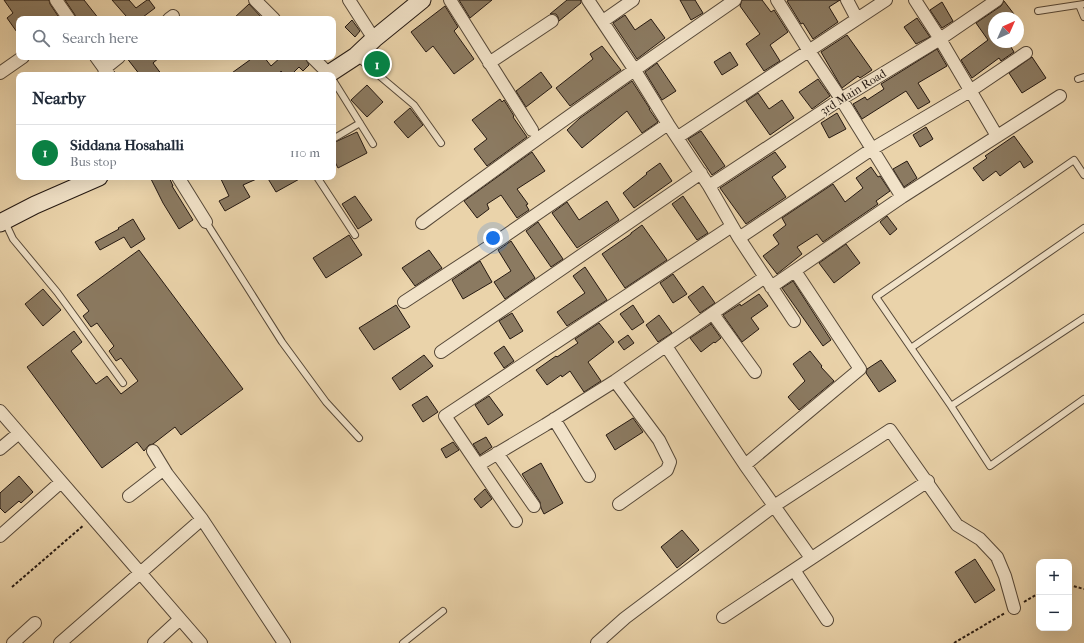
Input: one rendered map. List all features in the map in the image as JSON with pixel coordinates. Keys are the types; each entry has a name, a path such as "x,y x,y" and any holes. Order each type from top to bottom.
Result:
{"main road":[{"path":"335,72 422,0"},
{"path":"2,222 35,205 92,180"}],"street":[{"path":"56,0 67,16"},
{"path":"255,0 271,16"},
{"path":"349,0 374,39"},
{"path":"450,0 532,130"},
{"path":"588,0 710,186 739,238 794,321"},
{"path":"603,21 633,0"},
{"path":"422,223 537,138 735,0"},
{"path":"777,0 902,197"},
{"path":"847,0 857,19"},
{"path":"678,137 886,0"},
{"path":"915,0 940,39 997,136"},
{"name":"3rd Main Road","path":"710,186 841,99 940,39 997,0"},
{"path":"489,64 552,21"},
{"path":"739,238 872,149 970,91 1026,53"},
{"path":"0,73 19,60"},
{"path":"98,60 107,72 117,60"},
{"path":"315,60 326,72"},
{"path":"478,465 615,381 713,314 768,282 795,272 902,197 1060,96"},
{"path":"404,302 499,240 668,124"},
{"path":"441,352 701,173"},
{"path":"180,180 206,222"},
{"path":"516,521 445,416 732,226"},
{"path":"745,465 860,369 795,272"},
{"path":"713,314 755,372"},
{"path":"666,346 745,465 811,558"},
{"path":"615,381 659,440 670,462 667,470 619,504"},
{"path":"0,411 201,643"},
{"path":"554,419 589,476"},
{"path":"597,643 625,618 774,506 890,430 957,525 980,539 997,557 1014,608"},
{"path":"0,449 18,433"},
{"path":"153,451 164,469 202,519 284,643"},
{"path":"497,453 534,506"},
{"path":"129,496 164,469"},
{"path":"0,536 61,482"},
{"path":"723,617 928,482"},
{"path":"60,643 202,519"},
{"path":"794,570 827,620"},
{"path":"154,643 180,619"},
{"path":"13,643 35,623"}],"lane":[{"path":"1038,11 1082,5 1084,17"},
{"path":"356,56 414,105 441,143"},
{"path":"336,85 373,144"},
{"path":"336,137 360,123"},
{"path":"1084,175 1074,160 876,296 990,466 1084,399"},
{"path":"319,180 355,235"},
{"path":"2,222 57,292 123,383"},
{"path":"206,222 282,342 326,402 359,438"},
{"path":"911,348 1084,228"},
{"path":"951,406 1084,318"},
{"path":"403,643 442,611"}],"path":[{"path":"12,587 92,518"},
{"path":"1072,586 1084,589"},
{"path":"954,643 1036,595"}],"building":[{"path":"4,0 49,0 58,16 16,16 16,31 7,18 13,13"},
{"path":"65,0 84,0 97,16 75,16"},
{"path":"112,0 129,0 136,8 149,0 155,8 144,16 126,16"},
{"path":"459,0 492,0 470,18"},
{"path":"567,0 581,0 581,3 559,21 556,14 550,14"},
{"path":"680,0 695,0 703,13 691,20"},
{"path":"742,0 762,0 771,12 774,10 788,32 770,45 780,61 764,71 746,44 760,34 740,6"},
{"path":"840,0 829,7 838,22 813,39 803,23 801,24 787,1"},
{"path":"1004,1 1012,12 992,12 1001,6"},
{"path":"942,2 953,21 942,28 930,10"},
{"path":"249,4 260,16 236,16"},
{"path":"445,6 458,27 454,31 474,59 454,74 433,46 426,52 411,32"},
{"path":"625,15 635,30 651,19 665,38 637,59 613,23"},
{"path":"988,15 988,40 976,23"},
{"path":"917,18 930,37 916,44 904,27"},
{"path":"352,20 360,31 355,37 345,27"},
{"path":"847,35 872,70 860,78 858,76 842,88 821,52"},
{"path":"988,40 988,48 1012,48 1014,52 1001,61 999,58 972,78 961,60"},
{"path":"602,46 621,70 570,106 556,88 593,59 590,54"},
{"path":"937,49 947,66 918,83 930,102 918,109 906,91 862,119 853,104 865,97 867,100 884,89 881,84"},
{"path":"730,52 738,65 722,75 714,62"},
{"path":"1032,57 1046,78 1022,93 1009,73"},
{"path":"128,60 156,60 153,63 160,72 138,72"},
{"path":"250,60 266,60 271,66 278,60 306,60 309,65 303,71 299,67 294,72 233,72"},
{"path":"657,63 676,91 662,100 645,72"},
{"path":"541,72 552,87 526,107 516,91"},
{"path":"818,79 830,96 812,109 799,92"},
{"path":"632,81 658,122 642,133 627,111 582,148 567,130 580,118"},
{"path":"367,85 383,102 367,117 351,100"},
{"path":"758,93 769,109 782,100 794,118 770,135 746,101"},
{"path":"500,99 502,102 504,100 514,116 513,117 527,137 487,166 474,149 487,139 472,120"},
{"path":"410,108 423,125 408,138 394,122"},
{"path":"837,113 846,129 829,138 821,123"},
{"path":"926,127 933,139 920,147 913,135"},
{"path":"701,131 725,166 712,175 688,139"},
{"path":"357,132 367,153 338,168 336,164 336,142"},
{"path":"1014,136 1033,162 1024,168 1020,161 1000,176 996,171 983,181 973,168 987,158 985,156"},
{"path":"532,152 545,171 517,189 528,204 526,205 529,210 517,218 501,195 487,204 489,209 477,218 464,201"},
{"path":"775,152 786,167 772,177 786,197 746,224 720,188"},
{"path":"907,161 917,178 904,187 893,169"},
{"path":"660,163 672,181 634,208 623,193"},
{"path":"871,167 878,177 880,176 890,191 876,201 878,204 823,242 817,234 797,247 802,254 777,274 763,256 779,244 773,235 786,225 782,218 833,184 845,202 863,188 856,178"},
{"path":"152,180 170,180 172,186 193,220 179,229 163,203"},
{"path":"221,180 254,180 243,185 250,197 225,211 219,201 229,196"},
{"path":"269,180 298,180 276,192"},
{"path":"355,196 372,220 358,229 342,204"},
{"path":"683,196 708,233 697,240 672,204"},
{"path":"607,201 619,220 577,248 552,213 567,202 579,220"},
{"path":"887,216 897,229 890,235 880,222"},
{"path":"133,219 145,239 131,248 124,237 100,250 95,242 119,229 118,228"},
{"path":"538,222 563,259 551,267 526,231"},
{"path":"642,225 667,260 625,288 602,254"},
{"path":"349,235 362,255 326,278 313,258"},
{"path":"511,241 535,278 505,299 494,282 511,271 498,250"},
{"path":"846,244 860,263 834,283 819,263"},
{"path":"139,250 243,389 181,435 175,427 153,444 149,445 144,451 137,442 102,468 27,367 74,331 82,342 71,351 96,384 107,376 121,394 138,381 121,358 116,361 109,351 114,346 97,323 91,327 83,316 89,311 77,295"},
{"path":"429,250 442,268 415,286 402,268"},
{"path":"480,261 492,282 463,299 452,280"},
{"path":"585,267 607,300 567,326 557,312 585,293 573,276"},
{"path":"673,274 687,294 673,303 660,283"},
{"path":"793,281 831,340 823,346 782,288"},
{"path":"703,286 715,303 700,313 688,297"},
{"path":"43,289 61,310 43,326 25,304"},
{"path":"759,294 768,306 751,318 759,329 742,342 723,315 740,304 741,306"},
{"path":"396,305 410,327 374,350 359,328"},
{"path":"633,305 644,322 632,330 620,314"},
{"path":"512,313 523,331 510,339 499,321"},
{"path":"659,315 672,333 658,342 646,325"},
{"path":"599,323 614,342 588,362 601,381 584,392 570,371 562,377 561,375 547,385 536,370 578,343 575,339"},
{"path":"711,324 721,338 701,352 690,338"},
{"path":"628,335 634,343 624,350 618,342"},
{"path":"504,346 514,361 504,368 494,353"},
{"path":"810,351 822,366 821,367 834,381 799,410 788,397 805,381 793,364"},
{"path":"424,355 433,366 400,390 392,378"},
{"path":"881,360 896,381 879,392 866,373 867,369"},
{"path":"427,396 438,412 423,422 412,405"},
{"path":"489,396 503,415 488,425 475,405"},
{"path":"633,418 643,432 615,450 606,435"},
{"path":"486,437 492,447 480,455 473,444"},
{"path":"453,442 459,450 446,458 441,449"},
{"path":"541,463 563,503 544,514 540,502 522,474"},
{"path":"19,476 33,492 21,503 19,501 5,513 0,508 0,493"},
{"path":"485,489 492,499 481,508 474,499"},
{"path":"682,530 699,550 677,568 661,547"},
{"path":"975,559 995,590 975,603 955,572"}],"place":[{"name":"Siddana Hosahalli","path":"377,64"}]}
